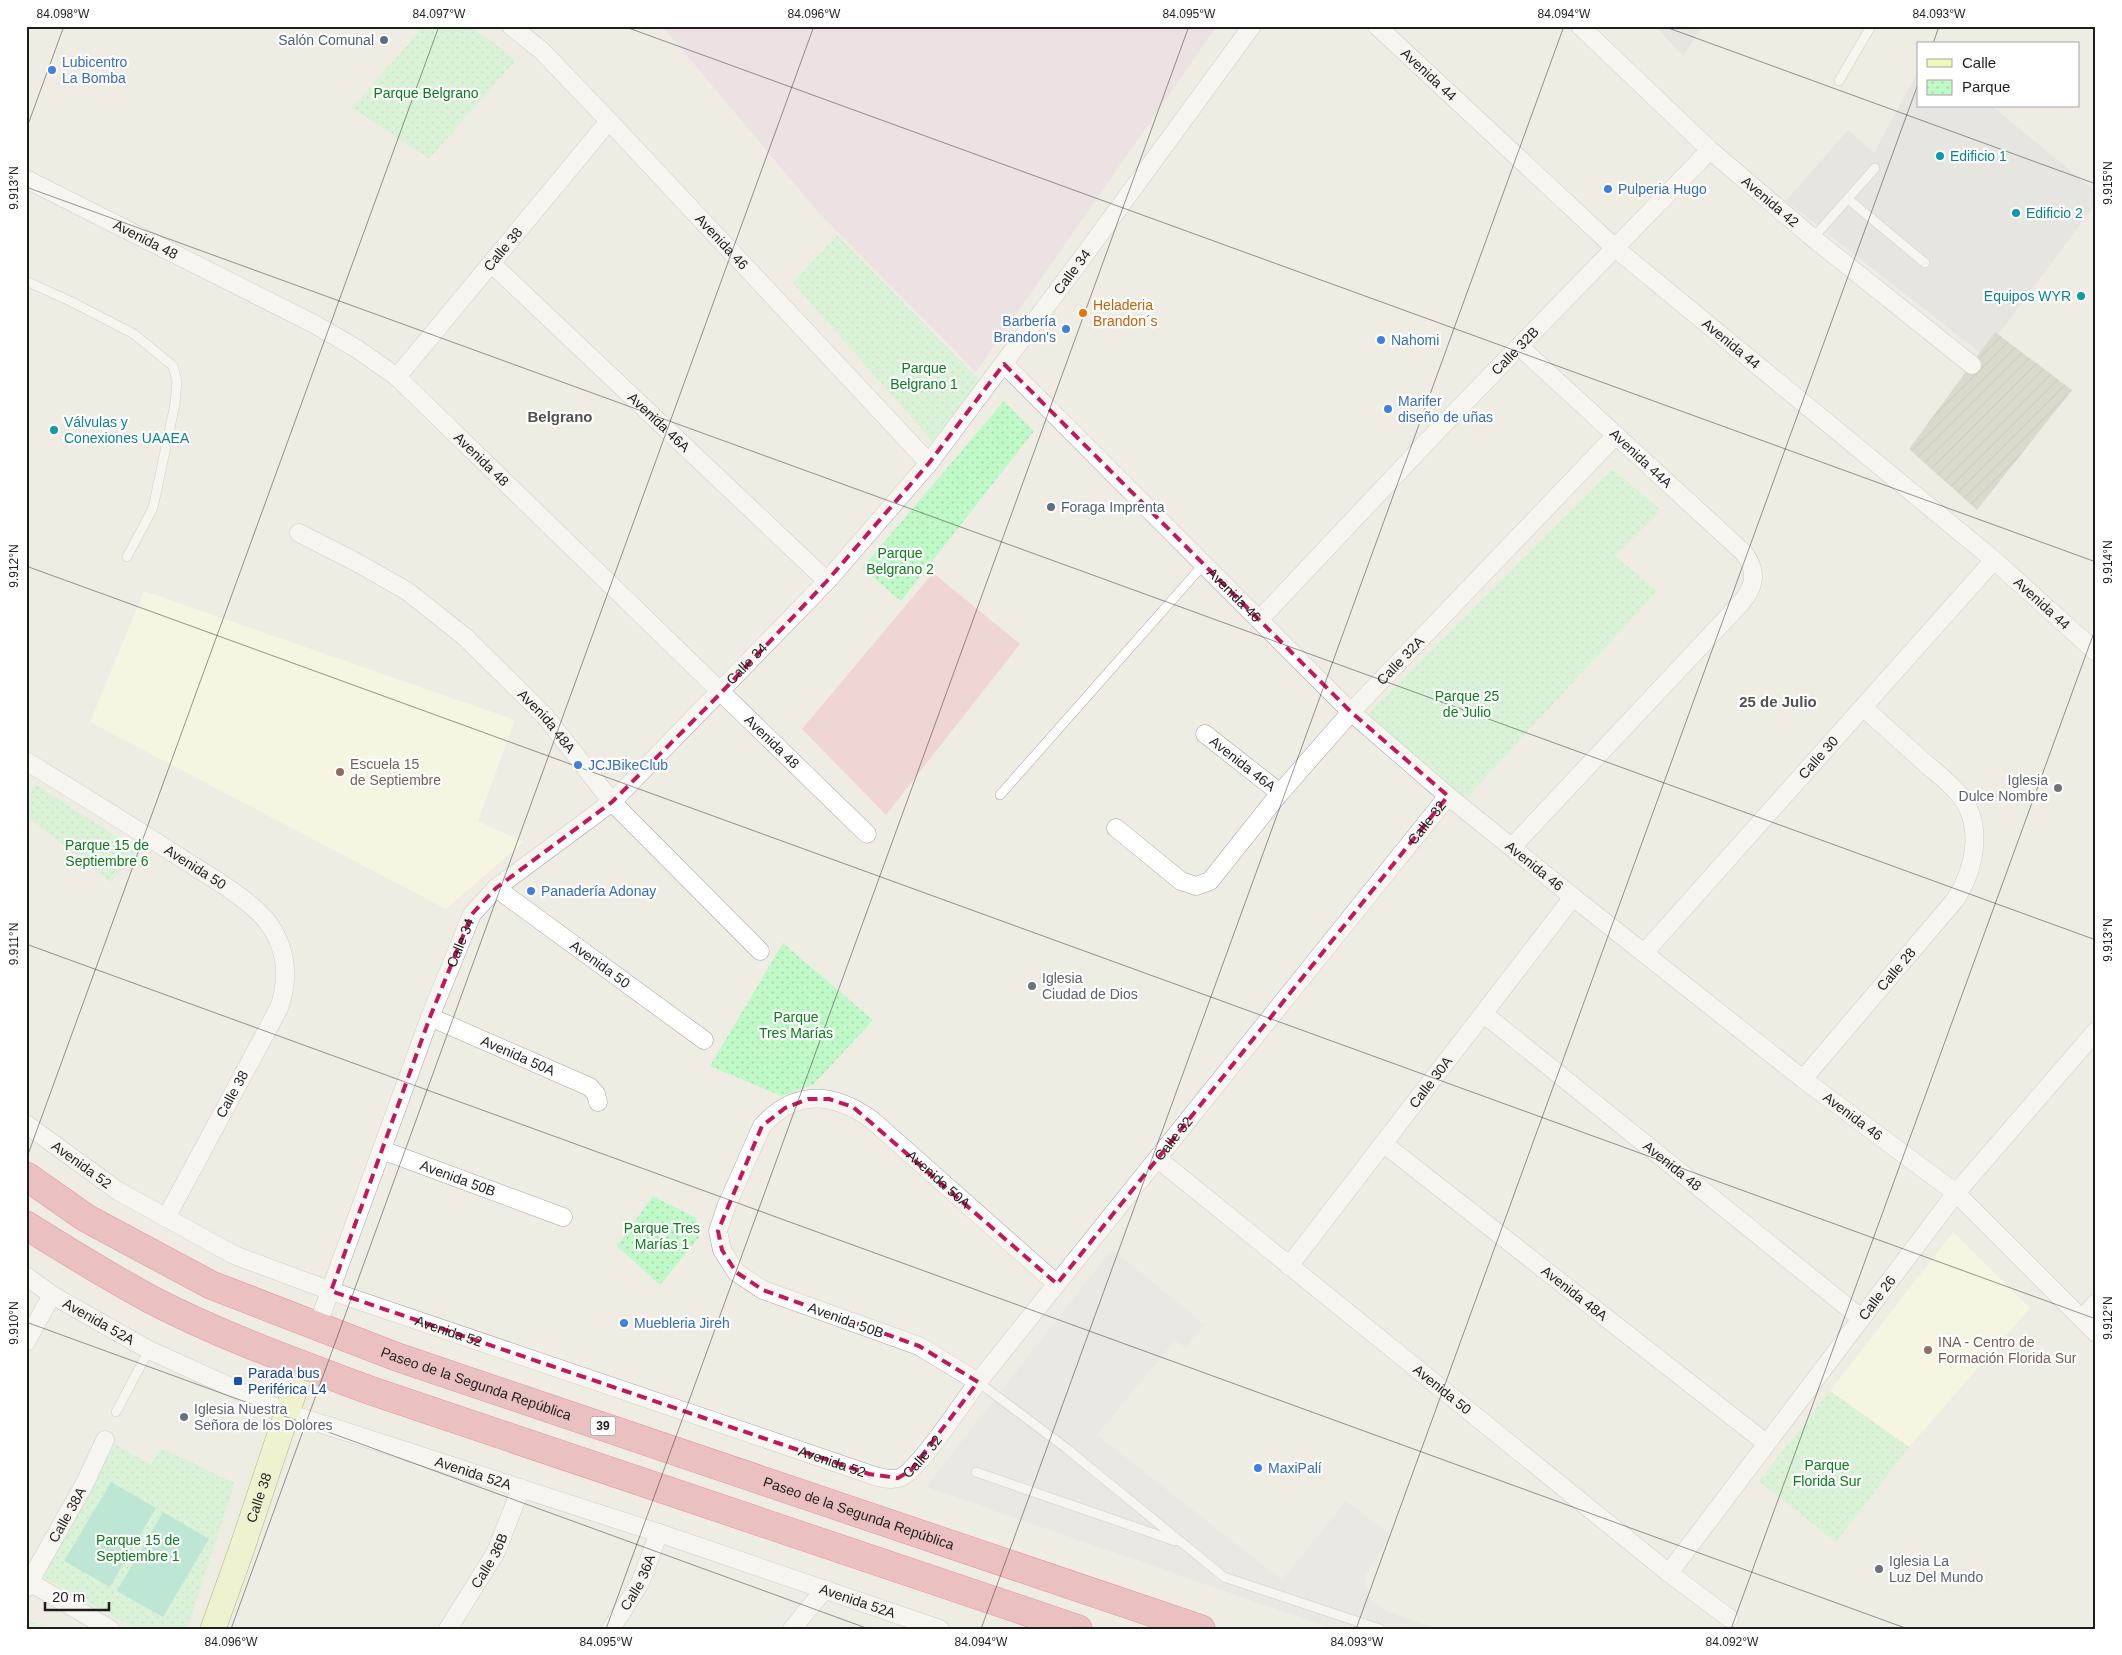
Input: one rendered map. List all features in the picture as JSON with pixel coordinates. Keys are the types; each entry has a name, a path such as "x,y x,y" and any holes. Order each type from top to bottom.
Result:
{"highway":[{"path":"26,1161 86,1218"},
{"name":"Paseo de la Segunda República","path":"26,1176 86,1218 211,1285 317,1327 407,1360 1201,1629"},
{"path":"26,1225 74,1256 152,1300 303,1366 1078,1629"}],"street":[{"name":"Avenida 46","path":"511,26 542,51 609,120 929,463"},
{"name":"Calle 34","path":"317,1327 430,1017 469,919 496,888 612,802 721,693 827,581 929,463 1252,26"},
{"name":"Avenida 44","path":"1377,26 1615,248 1994,560 2096,652"},
{"name":"Avenida 42","path":"1580,26 1710,150 1814,238 1972,365"},
{"name":"Calle 38","path":"397,377 609,120"},
{"name":"Calle 32B","path":"1260,619 1347,524 1710,150"},
{"name":"Avenida 48","path":"26,180 316,325 357,349 397,377 867,834"},
{"name":"Avenida 46A","path":"492,264 827,581"},
{"name":"Avenida 44A","path":"1512,847 1740,604 1751,590 1754,576 1752,565 1744,553 1520,347"},
{"name":"Avenida 46","path":"1004,364 1351,712 1448,796 1803,1080 1956,1193 2096,1333"},
{"name":"Calle 32A","path":"1116,828 1172,875 1191,886 1200,886 1210,882 1280,793 1351,712 1616,435"},
{"name":"Avenida 48A","path":"299,532 392,582 425,604 465,637 544,716 612,802 760,951"},
{"name":"Calle 30","path":"1644,953 1994,560"},
{"name":"Calle 28","path":"1803,1080 1955,900 1966,882 1974,851 1975,839 1972,820 1958,793 1864,708"},
{"name":"Avenida 46A","path":"1205,734 1280,793"},
{"name":"Avenida 50","path":"26,761 211,877 260,913 276,936 282,950 285,967"},
{"name":"Calle 32","path":"898,1478 911,1470 978,1382 1448,796"},
{"name":"Avenida 50","path":"496,888 704,1040"},
{"name":"Calle 30A","path":"1289,1266 1573,897"},
{"name":"Calle 38","path":"166,1218 279,1008 284,989 285,967"},
{"name":"Avenida 48","path":"1484,1014 1861,1318"},
{"name":"Avenida 50A","path":"430,1017 590,1087 596,1094 598,1102"},
{"name":"Calle 26","path":"1669,1573 1956,1193 2096,1031"},
{"name":"Avenida 50A","path":"722,1250 718,1237 719,1224 762,1126 769,1118 785,1108 808,1099 818,1098 841,1102 872,1120 1057,1284"},
{"name":"Avenida 52","path":"26,1124 118,1191 234,1255 330,1291 868,1474 883,1478 898,1478"},
{"name":"Avenida 48A","path":"1384,1144 1766,1443"},
{"name":"Avenida 50B","path":"382,1150 563,1217"},
{"name":"Avenida 50","path":"1158,1159 1669,1573 1729,1618"},
{"name":"Avenida 50B","path":"722,1250 736,1272 762,1290 920,1346 978,1382"},
{"name":"Avenida 52A","path":"26,1276 52,1295 148,1350 288,1413 659,1533 940,1629"},
{"path":"26,1342 52,1295"},
{"path":"2083,1318 2096,1304"},
{"name":"Calle 38","path":"213,1629 303,1366"},
{"name":"Calle 38A","path":"28,1584 85,1483 105,1440"},
{"name":"Calle 36B","path":"448,1629 496,1552 521,1488"},
{"name":"Calle 36A","path":"611,1629 640,1583 659,1533"},
{"path":"28,1584 110,1629"},
{"path":"792,1629 825,1589"}],"lane":[{"path":"1839,81 1871,26"},
{"path":"1814,238 1874,168"},
{"path":"1848,199 1926,263"},
{"path":"26,281 134,334 172,366 177,381 175,404 154,508 127,557"},
{"path":"1000,795 1204,564"},
{"path":"116,1412 148,1350"},
{"path":"978,1382 1066,1448 1224,1577 1380,1629"},
{"path":"976,1472 1180,1542"}],"highlighted area":[{"path":"1004,364 1351,712 1448,796 1057,1284 853,1107 829,1099 808,1099 785,1108 762,1126 718,1231 722,1250 736,1272 763,1290 919,1346 978,1382 911,1470 898,1478 869,1474 331,1291 430,1017 472,914 496,888 612,802 721,693 827,581 929,463"}],"shaded area":[{"path":"662,26 1217,26 976,372 818,212"},
{"path":"1655,26 1703,26 1683,56"},
{"path":"1917,73 1917,108 1994,108 2096,192 2096,203 1983,355 1786,201 1848,130 1874,153"},
{"path":"1995,332 2072,390 1977,510 1909,449"},
{"path":"933,573 1020,644 886,815 802,729"},
{"name":"Escuela 15 de Septiembre","path":"144,591 515,720 478,821 523,842 446,909 90,722"},
{"name":"INA - Centro de Formación Florida Sur","path":"1953,1232 2030,1308 1909,1447 1830,1391"},
{"path":"1112,1249 1205,1325 1185,1348 1175,1340 1097,1435 1282,1580 1346,1501 1392,1536 1366,1571 1364,1582 1371,1600 1384,1610 1439,1629 1333,1629 926,1487"}],"green space":[{"name":"Parque Belgrano","path":"424,26 471,26 516,60 429,159 352,108"},
{"name":"Parque Belgrano 1","path":"837,235 983,384 933,442 793,283"},
{"name":"Parque Belgrano 2","path":"1004,401 1034,431 901,601 862,568"},
{"name":"Parque 25 de Julio","path":"1612,469 1661,510 1615,556 1657,591 1463,802 1366,716"},
{"name":"Parque 15 de Septiembre 6","path":"36,785 138,850 111,882 26,816 26,797"},
{"name":"Parque Tres Marías","path":"783,943 873,1020 814,1084 781,1096 710,1066"},
{"name":"Parque Tres Marías 1","path":"653,1196 696,1218 699,1237 660,1285 617,1246"},
{"name":"Parque Florida Sur","path":"1830,1391 1909,1447 1836,1542 1759,1481"},
{"name":"Parque 15 de Septiembre 1","path":"115,1444 151,1465 161,1448 235,1483 187,1629 136,1629 40,1575"},
{"path":"111,1482 156,1508 110,1587 64,1561"},
{"path":"163,1512 209,1539 163,1617 117,1591"},
{"path":"28,1622 39,1624 47,1629 26,1629"}],"place":[{"name":"Salón Comunal","path":"384,40"},
{"name":"Lubicentro La Bomba","path":"52,70"},
{"name":"Edificio 1","path":"1940,156"},
{"name":"Pulperia Hugo","path":"1608,189"},
{"name":"Edificio 2","path":"2016,213"},
{"name":"Equipos WYR","path":"2081,296"},
{"name":"Heladeria Brandon´s","path":"1083,313"},
{"name":"Barbería Brandon's","path":"1066,329"},
{"name":"Nahomi","path":"1381,340"},
{"name":"Marifer diseño de uñas","path":"1388,409"},
{"name":"Válvulas y Conexiones UAAEA","path":"54,430"},
{"name":"Foraga Imprenta","path":"1051,507"},
{"name":"JCJBikeClub","path":"578,765"},
{"name":"Escuela 15 de Septiembre","path":"340,772"},
{"name":"Iglesia Dulce Nombre","path":"2058,788"},
{"name":"Panadería Adonay","path":"531,891"},
{"name":"Iglesia Ciudad de Dios","path":"1032,986"},
{"name":"Muebleria Jireh","path":"624,1323"},
{"name":"INA - Centro de Formación Florida Sur","path":"1928,1350"},
{"name":"Parada bus Periférica L4","path":"238,1381"},
{"name":"Iglesia Nuestra Señora de los Dolores","path":"184,1417"},
{"name":"MaxiPalí","path":"1258,1468"},
{"name":"Iglesia La Luz Del Mundo","path":"1879,1569"}],"district":[{"name":"Belgrano","path":"560,416"},
{"name":"25 de Julio","path":"1778,701"}]}
